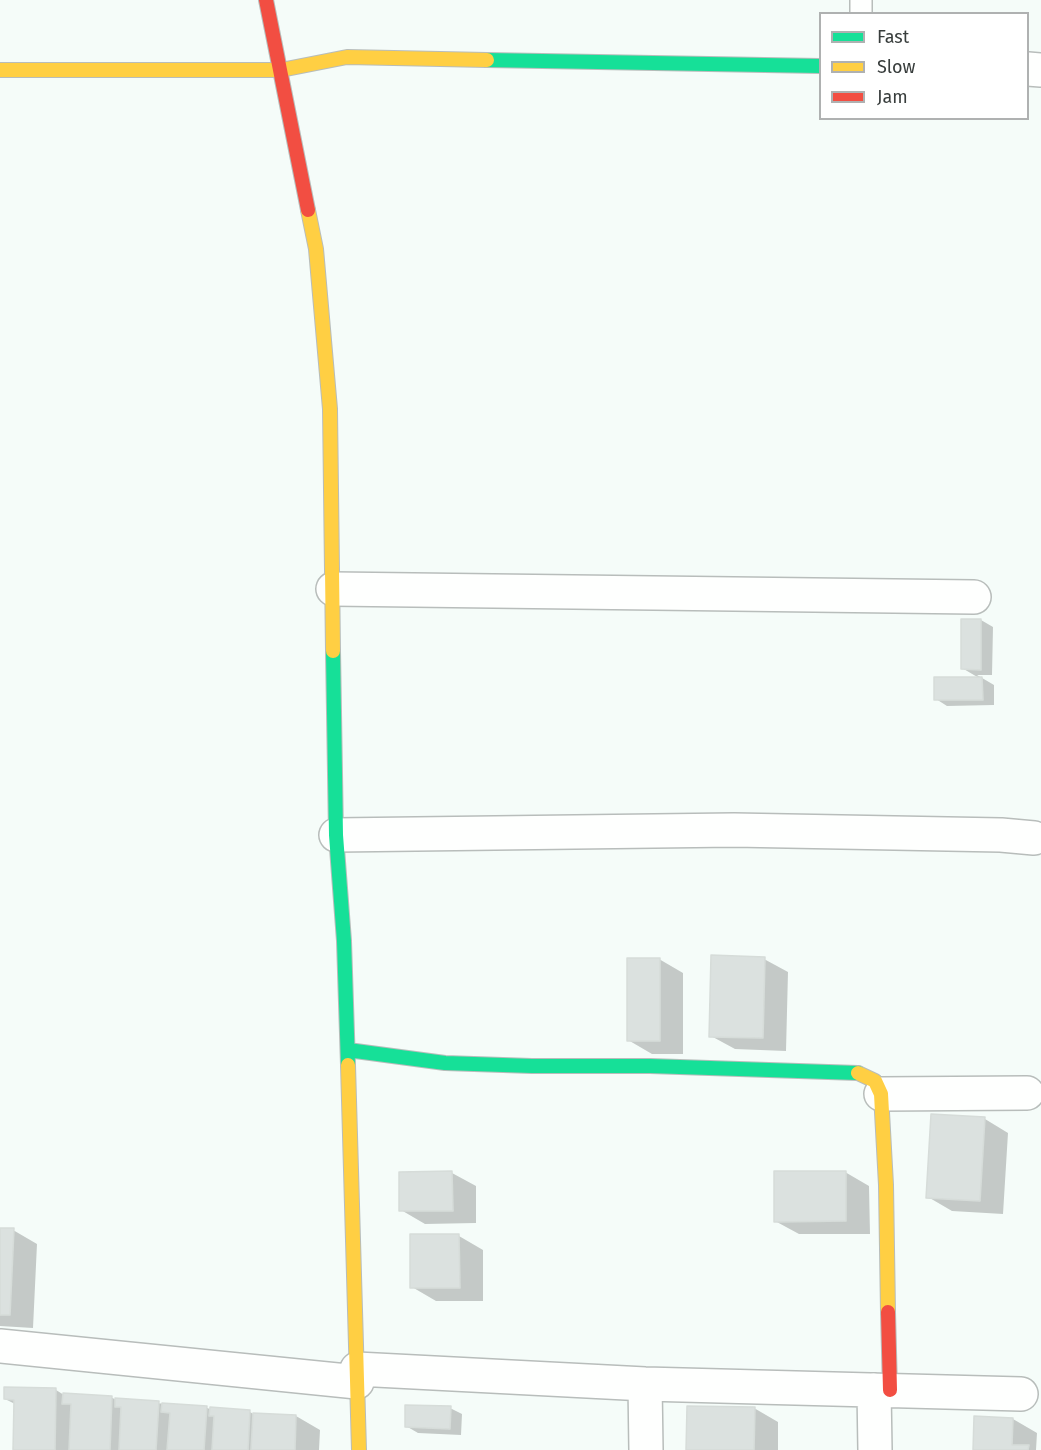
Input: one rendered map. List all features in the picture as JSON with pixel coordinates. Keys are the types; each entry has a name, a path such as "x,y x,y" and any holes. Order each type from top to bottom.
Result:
{"street":[{"path":"266,0 316,249 330,409 336,835 344,941 359,1450"},
{"path":"0,70 281,70 346,57 819,66"},
{"path":"333,589 974,597"},
{"path":"336,835 734,830 1034,838"},
{"path":"348,1050 445,1063 854,1072 867,1075 878,1083 881,1094 886,1185 882,1390 875,1450"},
{"path":"881,1094 1027,1093"},
{"path":"0,1346 357,1375 1021,1394"},
{"path":"645,1384 646,1450"}],"building":[{"path":"961,619 981,619 981,670 961,669"},
{"path":"934,677 982,677 983,700 934,700"},
{"path":"711,955 765,957 763,1038 709,1037"},
{"path":"627,958 660,958 660,1041 627,1041"},
{"path":"931,1114 985,1117 980,1201 926,1198"},
{"path":"452,1171 453,1211 399,1211 399,1172"},
{"path":"774,1171 846,1171 846,1221 774,1222"},
{"path":"0,1228 14,1228 10,1315 0,1315"},
{"path":"410,1234 459,1234 460,1288 410,1288"},
{"path":"4,1387 56,1388 55,1450 13,1450 14,1400 4,1399"},
{"path":"63,1393 112,1396 110,1450 69,1450 71,1404 62,1404"},
{"path":"115,1398 159,1401 156,1450 119,1450 121,1407 115,1407"},
{"path":"162,1403 207,1406 204,1450 167,1450 170,1413 161,1412"},
{"path":"405,1405 451,1406 450,1429 405,1427"},
{"path":"687,1406 755,1407 754,1450 686,1450"},
{"path":"210,1407 250,1410 248,1450 212,1450 214,1416 209,1416"},
{"path":"253,1413 296,1415 295,1450 251,1450"},
{"path":"974,1416 1013,1418 1012,1445 1029,1445 1028,1450 973,1450"}],"traffic: fast":[{"path":"487,60 819,66"},
{"path":"333,651 336,835 344,941 348,1065"},
{"path":"348,1050 445,1063 650,1066 858,1073"}],"traffic: slow":[{"path":"0,70 281,70 347,57 487,60"},
{"path":"308,210 316,249 330,409 333,651"},
{"path":"348,1065 359,1450"},
{"path":"858,1073 875,1081 881,1094 886,1185 888,1312"}],"traffic: jam":[{"path":"266,0 308,210"},
{"path":"888,1312 890,1390"}]}
